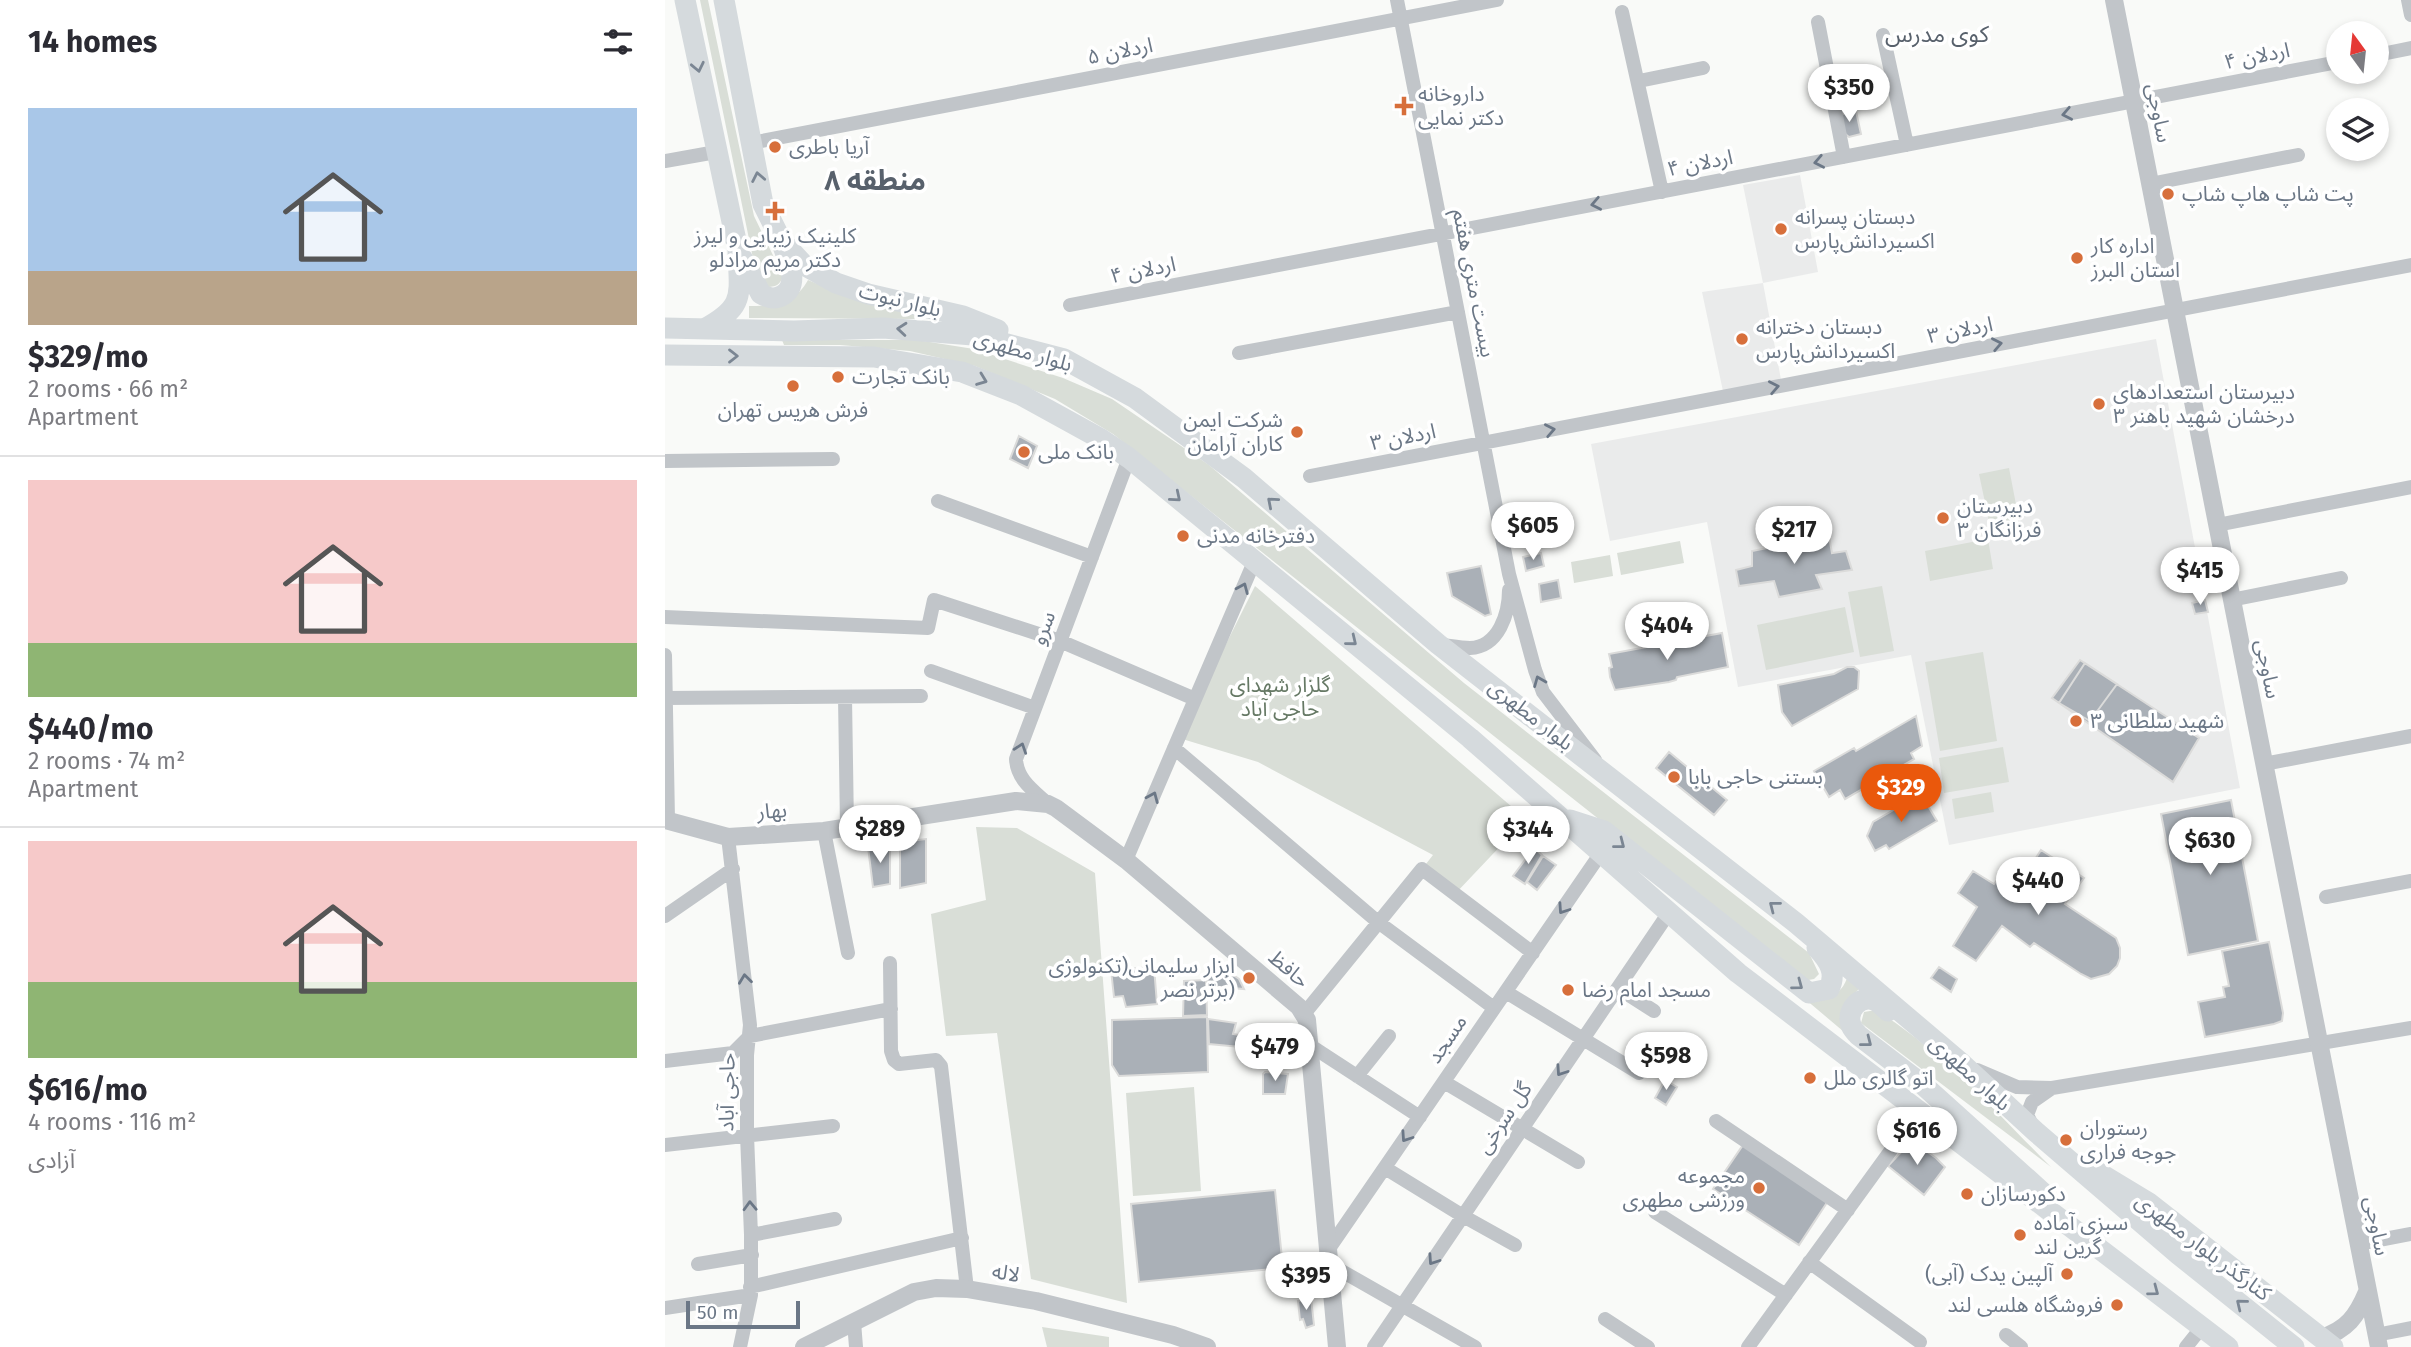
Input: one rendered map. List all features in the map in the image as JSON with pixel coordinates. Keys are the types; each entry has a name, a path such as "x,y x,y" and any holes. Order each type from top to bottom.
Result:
{"main road":[{"path":"685,0 738,250 739,286 735,305 726,316 701,330"},
{"name":"بلوار نبوت","path":"724,0 763,204 781,240 804,265 837,283 868,294 963,316 1065,359"},
{"path":"738,250 761,294 779,297 790,289 792,276 781,240"},
{"name":"بلوار مطهری","path":"665,328 794,331 883,328 973,335 1065,359 1135,398 1244,478 1438,644 1796,923 1960,1062 2036,1132 2178,1254 2294,1347"},
{"name":"بلوار مطهری","path":"665,355 874,357 962,372 1021,395 1101,439 1129,458 1459,729 1738,973 2228,1347"},
{"path":"1558,816 1604,831 1809,993 1829,989 1834,979 1832,970 1796,923"},
{"path":"1937,1043 1919,1035 1874,1000 1865,999 1855,1004 1851,1012 1851,1025 1858,1035 1922,1084 1971,1127 2100,1249"},
{"name":"کنارگذر بلوار مطهری","path":"2067,1158 2103,1174 2150,1203 2327,1343"}],"street":[{"name":"بیست متری هفتم","path":"1397,0 1509,575"},
{"name":"اردلان ۵","path":"751,143 1497,0"},
{"name":"ساوجی","path":"2114,0 2377,1341"},
{"path":"2408,0 2411,15"},
{"path":"1622,12 1662,192"},
{"path":"1818,22 1844,157"},
{"path":"1883,35 1907,145"},
{"path":"2389,53 2411,48"},
{"name":"اردلان ۴","path":"1070,305 2326,64"},
{"path":"1639,81 1703,68"},
{"path":"665,161 716,152"},
{"path":"2150,184 2298,155"},
{"name":"اردلان ۳","path":"1310,476 2411,265"},
{"path":"1239,353 1458,312"},
{"path":"665,461 834,458"},
{"name":"سرو","path":"1048,804 1029,787 1017,767 1016,759 1129,458"},
{"path":"2217,525 2411,487"},
{"path":"938,501 1092,557"},
{"path":"1126,860 1254,562"},
{"path":"1438,644 1471,648 1484,645 1494,637 1509,606 1509,575"},
{"path":"1509,575 1543,692 1608,776"},
{"path":"2231,600 2341,578"},
{"path":"665,617 928,628 934,600 1060,641 1195,699"},
{"path":"665,655 667,820"},
{"path":"931,671 1035,708"},
{"path":"666,698 921,696"},
{"path":"845,697 847,827"},
{"path":"2264,764 2411,736"},
{"path":"1174,748 1378,922 1495,1008"},
{"name":"بهار","path":"667,820 728,837 824,831 1016,801 1048,804"},
{"name":"حافظ","path":"1048,804 1126,860 1304,1014 1311,1046 1337,1347"},
{"path":"824,831 848,953"},
{"name":"حاجی آباد","path":"728,837 750,1036 747,1055 747,1135 751,1291 740,1347"},
{"name":"مسجد","path":"1329,1258 1385,1168 1601,853"},
{"path":"665,916 733,869"},
{"path":"1304,1014 1422,869 1533,953"},
{"path":"2326,897 2411,881"},
{"name":"گل سرخی","path":"1374,1347 1668,914"},
{"path":"890,963 891,1051 894,1060 899,1064 936,1060 941,1066 967,1289"},
{"path":"1618,988 1654,1011"},
{"path":"1506,992 1639,1073"},
{"path":"665,1061 733,1054 750,1036 891,1009"},
{"path":"1960,1062 2017,1087 2052,1088 2411,1028"},
{"path":"1357,1076 1389,1036"},
{"path":"1311,1046 1420,1116"},
{"path":"1444,1082 1578,1162"},
{"path":"2036,1132 2028,1115 2032,1102 2052,1088"},
{"path":"1748,1347 1918,1113"},
{"path":"1717,1121 1848,1210"},
{"path":"665,1145 833,1126"},
{"path":"1385,1168 1515,1245"},
{"path":"1654,1212 1786,1295"},
{"path":"751,1235 835,1219"},
{"path":"2358,1244 2411,1234"},
{"path":"665,1308 751,1291 963,1238"},
{"path":"698,1264 752,1255"},
{"path":"1329,1258 1402,1306 1475,1347"},
{"path":"1809,1262 1920,1342"},
{"name":"لاله","path":"804,1347 914,1292 936,1288 967,1289 1048,1303 1173,1341 1207,1347"},
{"path":"2327,1343 2348,1326 2359,1312 2367,1293"},
{"path":"1605,1319 1648,1347"},
{"path":"854,1322 856,1347"},
{"path":"2186,1347 2202,1327"},
{"path":"2377,1341 2411,1328"},
{"path":"2006,1335 2021,1347"}],"shaded area":[{"name":"دبستان پسرانه اکسیر‌دانش‌پارس","path":"1800,175 1818,272 1763,283 1743,185"},
{"name":"دبستان دخترانه اکسیردانش‌پارس","path":"1763,283 1782,385 1724,396 1702,292"},
{"path":"2156,339 2240,788 1949,845 1911,655 1738,687 1707,522 1610,541 1591,444"}],"green space":[{"path":"700,0 708,0 754,216 783,276 779,283 772,287 766,287 756,273"},
{"path":"808,280 844,295 935,316 915,319 749,318 749,306 783,302 797,294"},
{"path":"782,340 917,340 974,349 1063,378 1112,399 1209,465 1464,683 1809,953 1819,974 1814,979 1803,981 1113,434 1055,399 975,366 910,351 840,345 784,345"},
{"path":"2009,468 2019,520 1990,526 1979,474"},
{"path":"1988,539 1993,569 1930,581 1925,551"},
{"path":"1680,541 1684,563 1621,575 1617,553"},
{"path":"1610,555 1613,576 1574,583 1571,562"},
{"name":"گلزار شهدای حاجی آباد","path":"1255,586 1526,819 1455,894 1422,869 1433,855 1258,762 1179,738"},
{"path":"1882,586 1894,651 1860,657 1848,592"},
{"path":"1845,607 1854,652 1766,670 1757,625"},
{"path":"1983,652 1997,741 1940,751 1925,662"},
{"path":"2003,747 2009,782 1944,793 1939,758"},
{"path":"1991,792 1994,812 1955,819 1952,799"},
{"path":"976,827 1017,828 1095,873 1127,1303 1031,1279 997,1033 946,1036 931,914 986,900"},
{"path":"1848,975 1861,987 1851,997 1850,1037 1805,999 1837,993"},
{"path":"1876,1010 1946,1064 2051,1167 1861,1023 1864,1012"},
{"path":"1194,1087 1201,1191 1133,1196 1126,1093"},
{"path":"1042,1327 1109,1337 1109,1347 1047,1347"}],"building":[{"path":"1856,111 1861,134 1849,137 1839,129 1837,115"},
{"name":"بانک ملی","path":"1019,436 1037,446 1028,468 1010,459"},
{"path":"1829,536 1832,553 1846,551 1852,570 1816,575 1822,589 1779,597 1774,581 1739,586 1736,570 1752,566 1752,551"},
{"path":"1541,553 1544,566 1526,571 1523,557"},
{"path":"1481,566 1491,614 1485,616 1452,596 1447,573"},
{"path":"1558,580 1561,598 1541,602 1539,584"},
{"path":"2205,600 2208,612 2195,614 2192,603"},
{"path":"1722,633 1728,667 1677,677 1669,682 1615,690 1610,677 1609,668 1612,667 1609,654"},
{"path":"2080,660 2199,738 2173,782 2052,698"},
{"path":"2085,663 2117,684 2090,721 2059,703"},
{"path":"1847,667 1854,667 1859,671 1858,689 1792,726 1782,712 1778,685 1834,674"},
{"path":"1916,716 1922,746 1911,753 1914,759 1845,799 1840,790 1829,797 1814,771 1854,748 1856,751"},
{"path":"1669,752 1727,800 1714,815 1656,768"},
{"path":"1921,794 1937,821 1889,849 1886,845 1875,851 1867,836 1873,822"},
{"path":"2231,800 2258,941 2188,955 2161,814"},
{"path":"926,839 926,883 900,888 900,842"},
{"path":"890,845 890,884 873,887 868,847"},
{"path":"1534,848 1542,855 1525,884 1513,876"},
{"path":"2041,850 2084,878 2065,904 2116,938 2120,958 2109,974 2091,979 2034,943 2030,947 2002,926 1976,961 1953,946 1977,907 1958,893 1973,871 1994,884 2009,864 2025,875"},
{"path":"1543,856 1556,865 1537,890 1527,882"},
{"path":"2269,942 2283,1013 2282,1021 2205,1037 2198,1002 2225,997 2223,987 2229,986 2222,951"},
{"path":"1154,967 1157,1004 1126,1007 1123,996 1114,997 1111,970"},
{"path":"1939,967 1957,979 1951,992 1931,978"},
{"path":"1229,972 1239,979 1244,989 1208,986 1207,974"},
{"path":"1206,980 1207,1015 1183,1016 1184,981"},
{"path":"1207,1017 1208,1072 1119,1076 1112,1065 1112,1020"},
{"path":"1208,1019 1236,1023 1233,1034 1240,1035 1240,1047 1209,1044"},
{"path":"1265,1072 1288,1074 1285,1094 1263,1094"},
{"path":"1665,1080 1677,1087 1666,1105 1655,1098"},
{"path":"1908,1138 1945,1167 1924,1195 1888,1166 1905,1148"},
{"path":"1743,1145 1828,1201 1799,1245 1713,1189"},
{"path":"1275,1190 1283,1268 1139,1282 1131,1204"},
{"path":"1311,1298 1314,1325 1306,1328 1303,1319 1300,1320 1298,1301"}],"place":[{"name":"داروخانه دکتر نمایی","path":"1404,106"},
{"name":"آریا باطری","path":"775,147"},
{"name":"پت شاپ هاپ شاپ","path":"2168,194"},
{"name":"کلینیک زیبایی و لیرز دکتر مریم مرادلو","path":"775,211"},
{"name":"دبستان پسرانه اکسیر‌دانش‌پارس","path":"1781,229"},
{"name":"اداره کار استان البرز","path":"2077,258"},
{"name":"دبستان دخترانه اکسیردانش‌پارس","path":"1742,339"},
{"name":"بانک تجارت","path":"838,377"},
{"name":"فرش هریس تهران","path":"793,386"},
{"name":"دبیرستان استعدادهای درخشان شهید باهنر ۳","path":"2099,404"},
{"name":"شرکت ایمن کاران آرامان","path":"1297,432"},
{"name":"بانک ملی","path":"1024,452"},
{"name":"دبیرستان فرزانگان ۳","path":"1943,518"},
{"name":"دفترخانه مدنی","path":"1183,536"},
{"name":"شهید سلطانی ۳","path":"2076,721"},
{"name":"بستنی حاجی بابا","path":"1674,777"},
{"name":"ابزار سلیمانی(تکنولوژی برتر نصر)","path":"1249,978"},
{"name":"مسجد امام رضا","path":"1568,990"},
{"name":"اتو گالری ملل","path":"1810,1078"},
{"name":"رستوران جوجه فراری","path":"2066,1140"},
{"name":"مجموعه ورزشی مطهری","path":"1759,1188"},
{"name":"دکورسازان","path":"1967,1194"},
{"name":"سبزی آماده گرین لند","path":"2020,1235"},
{"name":"آلپین یدک (آبی)","path":"2067,1274"},
{"name":"فروشگاه هلسی لند","path":"2117,1305"}],"district":[{"name":"کوی مدرس","path":"1937,34"},
{"name":"منطقه ۸","path":"875,180"}]}
